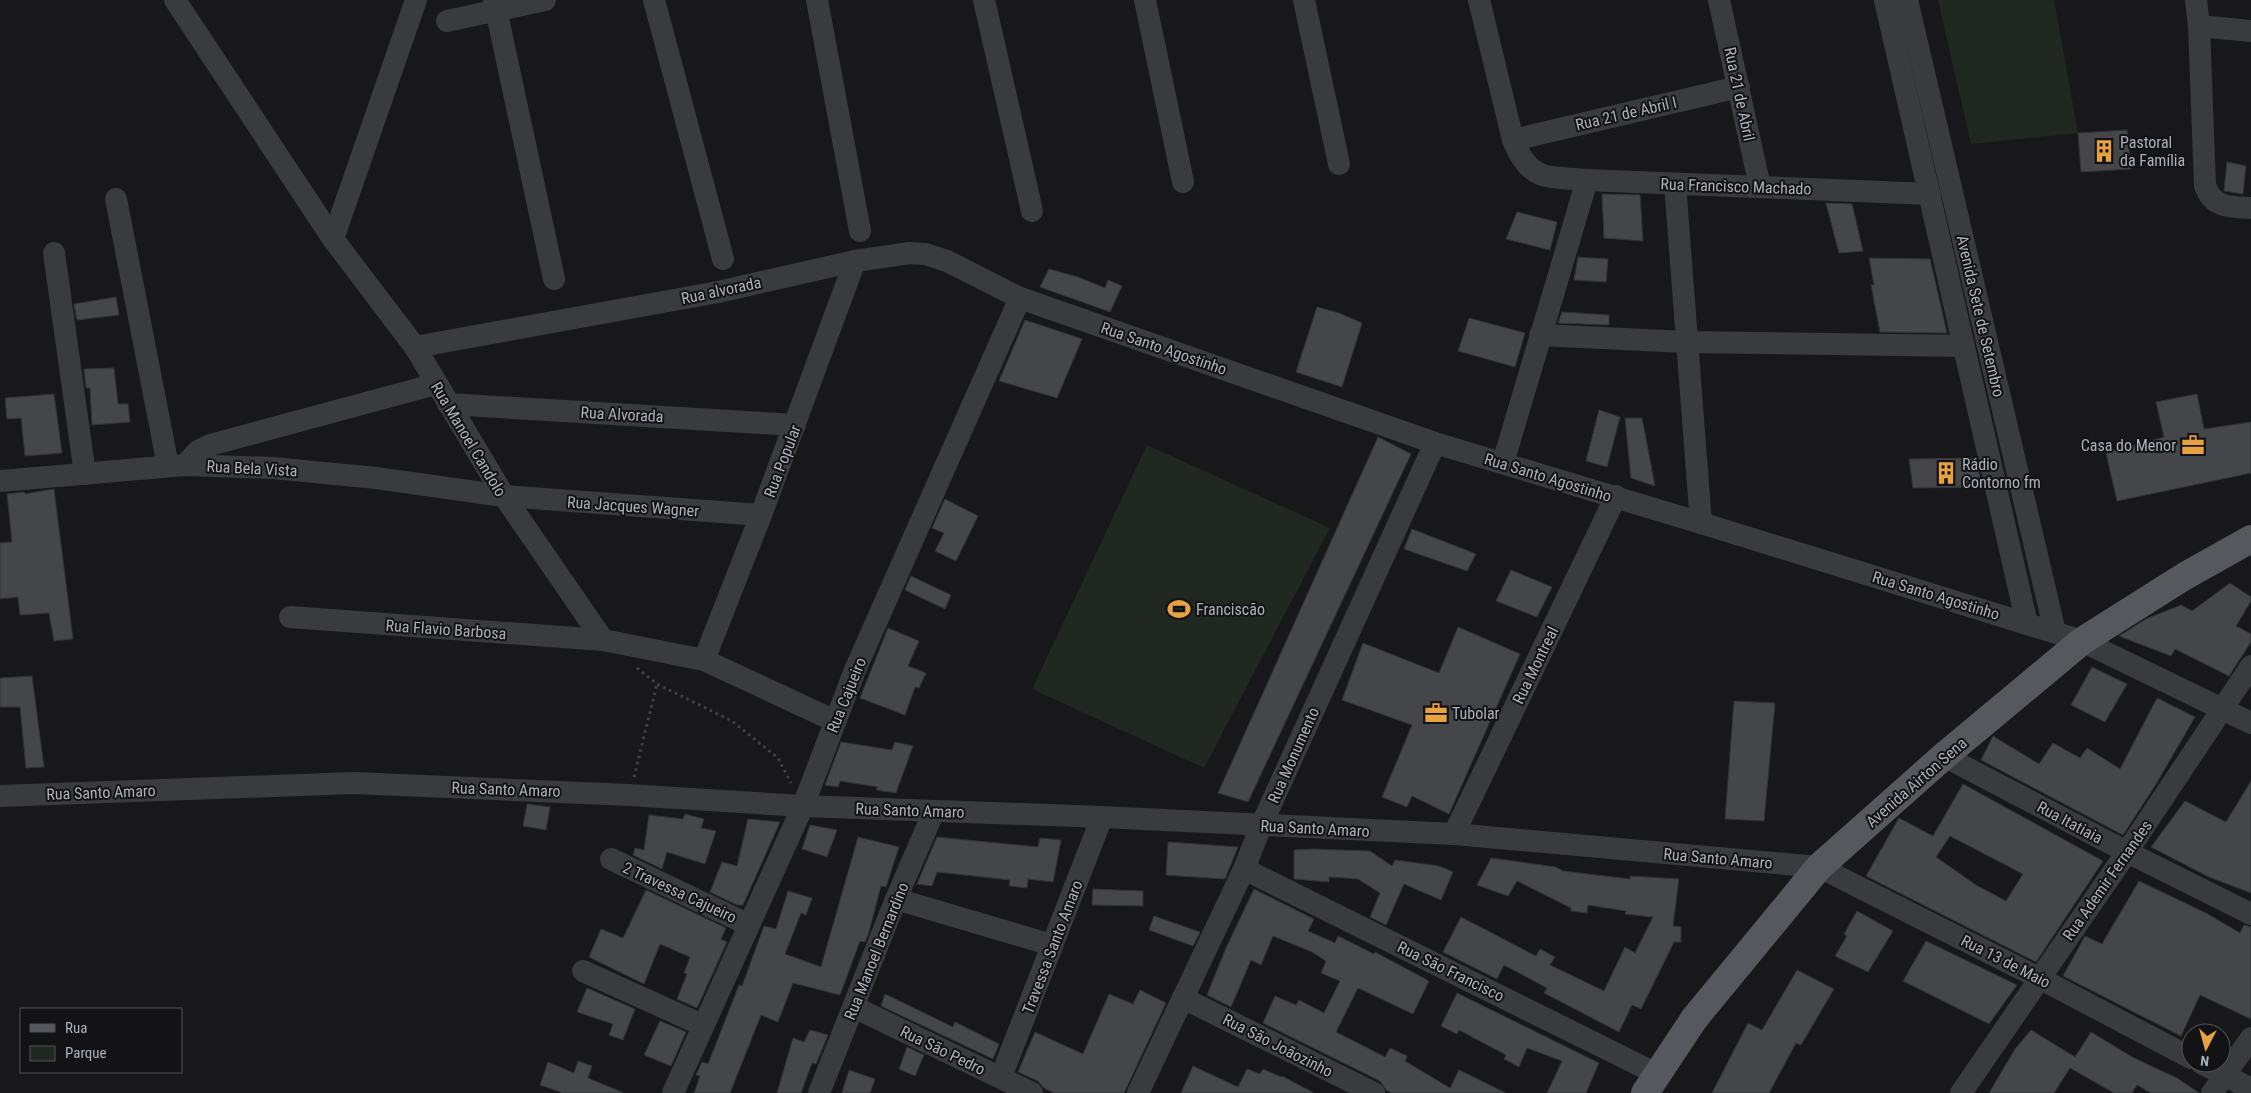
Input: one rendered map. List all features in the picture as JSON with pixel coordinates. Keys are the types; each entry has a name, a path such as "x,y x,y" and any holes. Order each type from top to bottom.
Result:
{"main road":[{"name":"Avenida Airton Sena","path":"1651,1083 1694,1019 1819,867 1944,756 2082,641 2185,576 2251,539"}],"street":[{"name":"Rua Manoel Candolo","path":"175,0 333,239 415,348 504,496 603,640"},
{"path":"333,239 416,0"},
{"path":"447,21 495,6 545,0"},
{"path":"654,0 723,259"},
{"path":"817,0 860,230"},
{"path":"984,0 1032,211"},
{"path":"1145,0 1183,182"},
{"path":"1304,0 1339,164"},
{"path":"1479,0 1513,140"},
{"name":"Rua 21 de Abril","path":"1719,0 1760,187"},
{"name":"Avenida Sete de Setembro","path":"1885,0 2027,624"},
{"name":"Avenida Sete de Setembro","path":"1907,0 2055,632"},
{"path":"2196,0 2199,26 2204,175 2208,193 2212,200 2225,207 2251,208"},
{"path":"495,6 554,279"},
{"path":"2199,26 2251,30"},
{"name":"Rua 21 de Abril I","path":"1513,140 1739,87"},
{"name":"Rua Francisco Machado","path":"1513,140 1520,157 1529,169 1543,176 1587,180 1930,194"},
{"path":"1503,463 1587,180"},
{"path":"1675,184 1701,523"},
{"path":"116,199 177,466 210,445 436,384"},
{"path":"54,253 85,474"},
{"name":"Rua alvorada","path":"415,348 718,292 855,261 910,253 925,254 947,261 1020,298"},
{"name":"Rua Popular","path":"704,660 796,425 855,261"},
{"name":"Rua Santo Agostinho","path":"1020,298 1435,443 1616,496 2082,641 2251,724"},
{"name":"Rua Cajueiro","path":"673,1093 802,806 855,670 1020,298"},
{"path":"1540,335 1686,342 1964,346"},
{"name":"Rua Alvorada","path":"448,404 796,425"},
{"name":"Rua Monumento","path":"1138,1093 1244,869 1261,826 1435,443"},
{"name":"Rua Bela Vista","path":"0,481 177,466 274,468 358,476 504,496"},
{"name":"Rua Jacques Wagner","path":"504,496 761,514"},
{"name":"Rua Montreal","path":"1454,834 1616,496"},
{"name":"Rua Flavio Barbosa","path":"290,617 603,640 704,660 836,721"},
{"name":"Rua Ademir Fernandes","path":"1961,1093 2127,852 2251,666"},
{"name":"Rua Itatiaia","path":"1944,756 2127,852 2251,914"},
{"name":"Rua Santo Amaro","path":"0,796 354,783 629,795 802,806 1102,817 1454,834 1819,867"},
{"name":"Rua Manoel Bernardino","path":"819,1093 896,899 934,810"},
{"name":"Travessa Santo Amaro","path":"1001,1077 1102,817"},
{"name":"2 Travessa Cajueiro","path":"611,859 749,925"},
{"name":"Rua 13 de Maio","path":"1819,867 2039,978 2181,1053"},
{"name":"Rua São Francisco","path":"1244,869 1651,1083"},
{"path":"896,899 1052,946"},
{"path":"583,971 702,1025"},
{"name":"Rua São Joãozinho","path":"1183,998 1374,1093"},
{"name":"Rua São Pedro","path":"854,1007 1032,1093"},
{"path":"2219,1084 2251,1038"},
{"path":"2210,1073 2219,1084 2251,1089"}],"path":[{"path":"634,665 657,684 732,721 778,758 802,806"},
{"path":"629,795 657,684"}],"green space":[{"path":"1938,0 2054,0 2078,133 1971,144"},
{"name":"Franciscão","path":"1147,445 1330,528 1204,768 1032,689"}],"building":[{"name":"Pastoral da Família","path":"2127,130 2131,169 2081,172 2078,133"},
{"path":"2227,162 2246,166 2243,194 2224,191"},
{"path":"1602,194 1640,195 1643,241 1604,238"},
{"path":"1826,203 1852,204 1863,251 1839,253"},
{"path":"1517,212 1557,222 1550,250 1506,239"},
{"path":"1578,257 1608,259 1606,282 1574,280"},
{"path":"1869,258 1930,259 1947,333 1880,332 1871,285 1874,285"},
{"path":"1049,269 1078,277 1105,288 1108,280 1122,286 1110,312 1040,287"},
{"path":"116,297 119,315 77,320 74,304"},
{"path":"1317,307 1339,313 1362,323 1342,387 1296,372"},
{"path":"1562,312 1609,315 1609,325 1558,323"},
{"path":"1469,318 1525,333 1515,367 1458,351"},
{"path":"1025,320 1082,339 1057,398 999,381"},
{"path":"114,368 118,404 128,404 130,422 92,425 90,388 86,388 84,369"},
{"path":"54,394 62,453 25,456 21,418 7,419 5,398"},
{"name":"Casa do Menor","path":"2197,394 2204,429 2251,422 2251,473 2117,501 2106,453 2164,437 2156,402"},
{"path":"1599,410 1620,417 1607,467 1586,461"},
{"path":"1625,418 1642,418 1655,486 1631,478"},
{"path":"1378,437 1411,454 1248,802 1218,793"},
{"name":"Rádio Contorno fm","path":"1976,458 1982,487 1913,488 1909,459"},
{"path":"54,489 73,639 54,641 49,613 20,615 18,597 0,599 0,543 12,542 7,494 24,492 25,494"},
{"path":"945,499 978,516 956,561 935,551 944,533 932,528"},
{"path":"1412,529 1476,554 1467,571 1404,549"},
{"path":"1511,570 1552,587 1537,617 1496,601"},
{"path":"911,576 951,595 945,609 905,590"},
{"path":"2230,583 2251,597 2251,601 2236,626 2251,634 2251,642 2229,676 2175,649 2171,656 2119,636 2146,619 2181,605 2192,611"},
{"name":"Tubolar","path":"1458,627 1520,654 1449,814 1412,796 1407,807 1382,797 1412,725 1342,700 1363,643 1439,673"},
{"path":"888,628 919,641 908,666 926,673 919,688 915,687 905,715 860,698"},
{"path":"2092,667 2127,684 2105,722 2071,705"},
{"path":"32,676 44,767 26,768 20,707 0,707 0,678"},
{"path":"2157,698 2195,717 2156,784 2123,835 1981,760 1993,736 2039,764 2053,743 2080,758 2087,748 2120,769"},
{"path":"1734,701 1775,703 1764,821 1725,819"},
{"path":"841,742 892,750 895,742 913,746 896,793 876,790 878,787 840,781 838,787 825,785"},
{"path":"2251,781 2251,893 2209,877 2151,847 2185,801 2226,822"},
{"path":"1963,784 2103,861 2036,962 1866,876 1899,818 1933,836","holes":["1950,836 2023,874 2006,901 1976,885 1936,857"]},
{"path":"527,804 550,807 546,830 523,826"},
{"path":"685,814 704,819 701,828 716,831 705,864 667,852 662,869 633,855 635,848 644,850 649,815 683,819"},
{"path":"748,819 780,822 743,905 737,905 710,892 722,862 737,866"},
{"path":"810,825 837,830 827,857 802,849"},
{"path":"858,837 899,847 886,887 881,886 868,935 865,942 860,941 840,995 793,983 778,1022 761,1015 730,1093 694,1093 700,1076 696,1075 702,1062 708,1064 739,985 742,986 764,926 776,929 788,891 812,898 806,915 801,913 785,954 821,967"},
{"path":"937,837 1038,847 1040,838 1061,840 1053,882 1028,879 1027,888 1009,886 1010,880 937,872 932,886 917,884"},
{"path":"1168,842 1238,847 1225,879 1179,876 1166,875"},
{"path":"1294,850 1370,851 1392,866 1395,860 1439,866 1453,872 1441,900 1404,884 1386,925 1370,917 1380,893 1358,879 1329,877 1329,882 1294,879"},
{"path":"1491,858 1556,867 1563,871 1630,879 1630,876 1679,879 1673,926 1681,927 1681,942 1674,942 1641,1009 1632,1005 1619,1032 1544,993 1547,988 1504,965 1497,979 1443,952 1461,917 1536,956 1540,949 1555,957 1550,965 1604,991 1625,947 1635,953 1653,917 1625,914 1626,911 1588,905 1587,913 1571,911 1571,908 1517,881 1508,896 1477,885"},
{"path":"2139,881 2206,913 2240,933 2244,925 2251,927 2251,1019 2200,995 2187,1023 2181,1023 2181,1036 2063,976 2085,936 2102,944"},
{"path":"1093,889 1143,891 1143,906 1092,905"},
{"path":"1254,889 1314,919 1308,931 1335,943 1338,936 1374,954 1375,952 1429,981 1413,1014 1358,988 1336,1032 1385,1057 1390,1048 1407,1056 1405,1061 1450,1088 1459,1070 1506,1093 1392,1093 1386,1090 1380,1081 1263,1023 1275,996 1296,1005 1299,1000 1324,1013 1340,981 1321,973 1326,961 1312,952 1273,936 1261,965 1251,960 1231,1007 1207,995 1226,948"},
{"path":"646,890 726,928 721,939 727,942 697,1008 677,999 687,974 684,973 690,957 660,944 644,984 589,957 601,929 623,938"},
{"path":"1857,911 1893,931 1868,972 1835,956 1847,936 1844,934"},
{"path":"1154,916 1200,932 1193,946 1149,930"},
{"path":"1926,941 2017,985 1989,1024 1903,981"},
{"path":"1797,970 1834,989 1801,1045 1796,1043 1769,1093 1712,1093 1748,1023 1762,1030"},
{"path":"587,988 635,1009 623,1040 609,1035 613,1024 577,1012"},
{"path":"1140,990 1166,1003 1124,1093 1054,1093 1044,1088 1038,1081 1018,1072 1035,1032 1083,1054 1109,994 1133,1004"},
{"path":"1457,993 1599,1063 1586,1093 1547,1093 1562,1061 1527,1048 1519,1067 1504,1059 1506,1055 1459,1030 1457,1034 1441,1026"},
{"path":"885,994 953,1027 955,1022 999,1044 993,1059 881,1006"},
{"path":"660,1021 686,1032 671,1066 644,1055"},
{"path":"810,1030 828,1035 816,1064 812,1063 801,1093 777,1093 793,1038 804,1042"},
{"path":"2031,1030 2075,1057 2091,1032 2134,1058 2177,1078 2199,1093 2151,1093 2137,1085 2132,1093 2114,1093 2070,1068 2054,1093 1989,1093 2015,1049"},
{"path":"907,1047 924,1055 915,1076 899,1069"},
{"path":"578,1061 592,1066 588,1078 624,1093 563,1093 540,1085 548,1062 574,1073"},
{"path":"1193,1066 1238,1087 1247,1069 1260,1074 1263,1069 1282,1076 1314,1093 1181,1093"},
{"path":"849,1070 875,1079 870,1093 842,1093"}],"place":[{"name":"Pastoral da Família","path":"2104,151"},
{"name":"Casa do Menor","path":"2193,445"},
{"name":"Rádio Contorno fm","path":"1946,473"},
{"name":"Franciscão","path":"1179,609"},
{"name":"Tubolar","path":"1436,713"}]}
